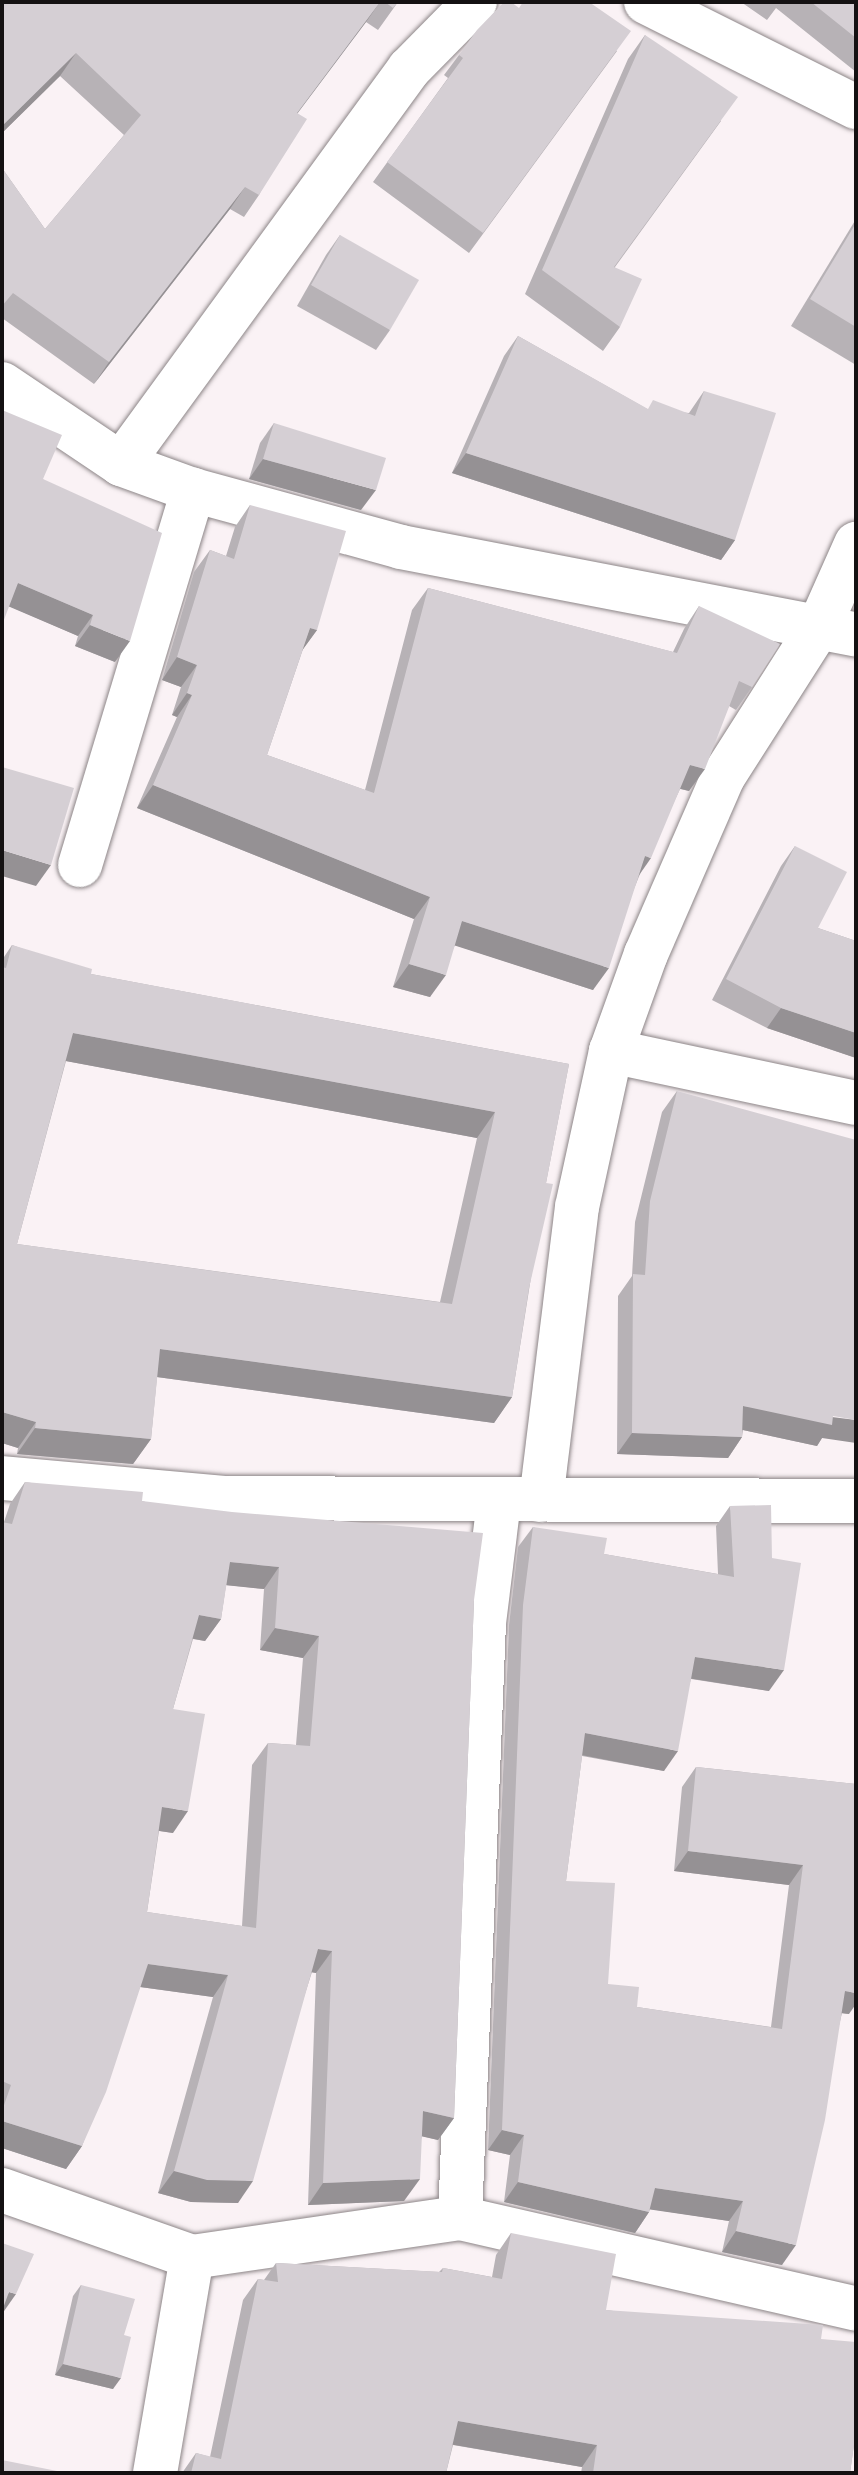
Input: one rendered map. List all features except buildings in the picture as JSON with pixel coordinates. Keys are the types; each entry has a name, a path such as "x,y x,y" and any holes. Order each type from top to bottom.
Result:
{"street":[{"path":"121,464 409,69 475,2"},
{"path":"646,2 856,107"},
{"path":"2,384 121,464 193,490 401,547 838,630"},
{"path":"80,865 193,490"},
{"path":"541,1500 577,1207 611,1051 646,954 723,777 838,630 856,544"},
{"path":"611,1051 856,1103"},
{"path":"2,1478 227,1498 856,1501"},
{"path":"460,2218 484,1623 499,1500"},
{"path":"2,2190 192,2257 460,2218 856,2309"},
{"path":"155,2473 192,2257"}]}
